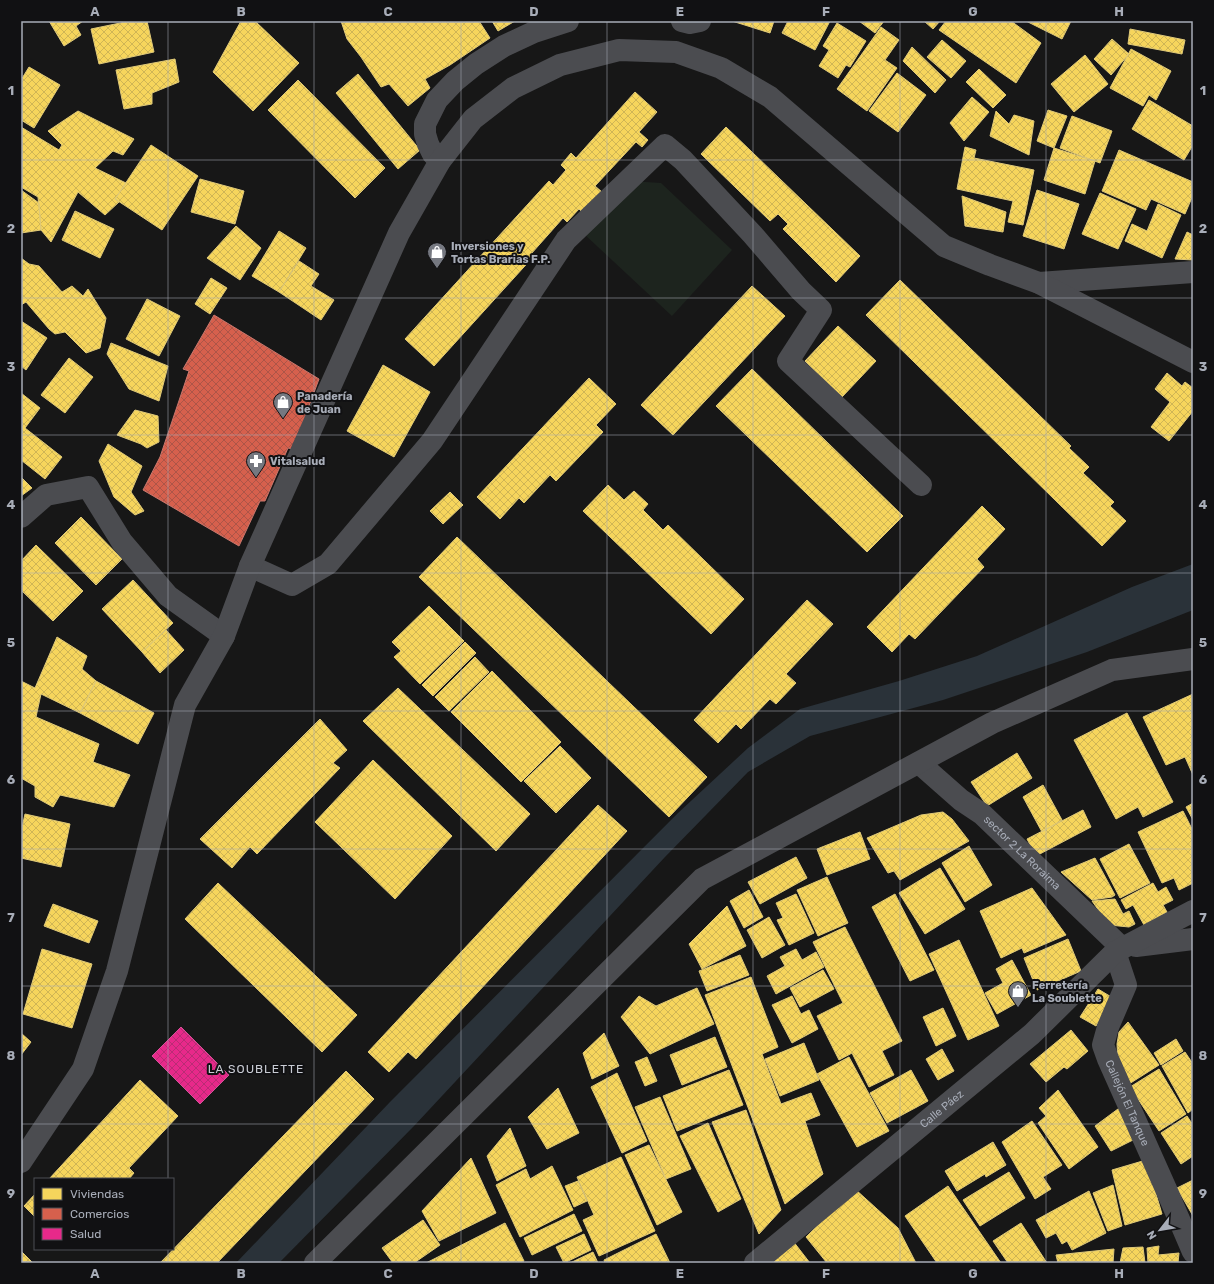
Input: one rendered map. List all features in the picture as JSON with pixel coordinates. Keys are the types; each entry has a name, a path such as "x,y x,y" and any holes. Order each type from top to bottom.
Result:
{"street":[{"path":"440,161 433,154 425,134 425,124 437,100 455,81 476,64 504,46 534,32 568,21"},
{"path":"682,21 690,23 700,21"},
{"path":"21,1162 82,1069 117,971 185,705 224,636 250,566 399,233 440,161 473,119 513,88 560,65 619,50 676,52 721,68 770,97 944,246 1039,283 1193,362"},
{"path":"250,566 292,585 328,564 432,441 566,240 665,146 683,160 821,310 788,361 921,485"},
{"path":"1039,283 1193,272"},
{"path":"21,516 46,495 88,487 122,542 168,596 224,636"},
{"path":"315,1263 702,879 992,723 1112,670 1193,659"},
{"name":"sector 2 La Roraima","path":"919,763 961,800 982,814 1118,950"},
{"name":"Calle Páez","path":"755,1263 1032,1034 1118,950 1193,911"},
{"path":"1118,950 1193,940"},
{"name":"Callejón El Tanque","path":"1118,950 1126,985 1108,1027 1103,1044 1108,1059 1193,1252"}],"shaded area":[{"path":"631,181 661,183 732,250 672,316 583,233"},
{"path":"1193,564 1193,610 1087,652 943,700 810,736 748,772 665,857 414,1126 279,1263 236,1263 390,1102 678,813 748,748 800,709 899,681 977,656 1132,587"}],"building: Viviendas":[{"path":"49,21 83,21 76,26 81,35 64,46"},
{"path":"130,21 147,21 154,52 99,64 91,29"},
{"path":"241,21 255,21 299,63 253,111 213,72"},
{"path":"341,21 479,21 490,38 450,65 425,79 430,88 408,106 389,84 381,87 347,39"},
{"path":"492,21 515,21 498,31"},
{"path":"732,21 774,21 770,33"},
{"path":"788,21 830,21 815,50 782,33"},
{"path":"859,21 884,21 875,33"},
{"path":"924,21 940,21 933,29"},
{"path":"946,21 1011,21 1041,43 1016,83 939,30"},
{"path":"1026,21 1071,21 1062,39"},
{"path":"837,23 866,41 850,67 846,65 838,78 819,66 829,50 823,46"},
{"path":"881,27 899,40 885,60 897,68 867,111 837,89"},
{"path":"1130,29 1185,40 1182,54 1128,44"},
{"path":"1112,39 1129,54 1111,75 1094,59"},
{"path":"942,40 966,61 951,78 927,57"},
{"path":"912,47 946,80 935,93 903,61"},
{"path":"1131,49 1171,71 1156,100 1149,95 1143,106 1110,88"},
{"path":"1085,55 1108,84 1074,112 1051,84"},
{"path":"175,59 179,82 152,93 152,104 124,109 116,70"},
{"path":"29,67 60,85 34,128 21,120 21,80"},
{"path":"979,69 1006,95 993,108 966,82"},
{"path":"897,73 926,95 898,132 869,111"},
{"path":"358,74 420,150 398,169 336,93"},
{"path":"298,80 385,168 355,198 268,110"},
{"path":"635,92 657,112 639,132 648,140 642,147 636,142 595,186 602,192 582,212 579,209 567,222 563,218 531,254 533,257 434,366 405,339 549,181 553,185 566,170 561,165 571,153 576,158"},
{"path":"972,97 989,112 964,141 950,123"},
{"path":"1149,100 1193,126 1193,145 1184,160 1132,129"},
{"path":"1048,110 1067,116 1054,148 1037,141"},
{"path":"78,111 134,139 123,155 113,151 95,168 126,183 115,199 119,202 105,215 78,192 51,242 41,230 38,197 21,187 21,127 59,150 62,145 48,131"},
{"path":"996,111 1009,124 1014,115 1034,121 1029,155 990,136"},
{"path":"1072,116 1112,131 1100,163 1060,148"},
{"path":"726,127 860,256 836,282 783,229 788,224 778,214 770,221 701,154"},
{"path":"151,145 198,176 162,230 115,199"},
{"path":"965,147 976,150 974,158 1034,170 1023,225 1008,222 1013,201 957,189"},
{"path":"1054,148 1095,161 1085,194 1044,180"},
{"path":"1119,150 1193,182 1193,195 1185,214 1151,199 1146,210 1102,191"},
{"path":"200,179 244,191 235,224 191,212"},
{"path":"21,190 39,203 41,230 21,233"},
{"path":"1037,190 1079,204 1064,249 1023,236"},
{"path":"1100,193 1136,209 1118,249 1082,234"},
{"path":"962,196 1006,212 1003,232 965,226"},
{"path":"1158,204 1181,215 1162,258 1125,241 1132,224 1147,231"},
{"path":"75,211 114,229 100,258 62,240"},
{"path":"236,226 261,248 240,280 207,258"},
{"path":"279,231 306,248 279,292 252,276"},
{"path":"1187,232 1193,235 1193,260 1175,259"},
{"path":"21,258 29,264 39,266 62,292 72,286 83,296 88,289 106,318 100,348 86,353 65,332 55,334 49,329 26,302 21,305"},
{"path":"299,261 319,274 311,286 334,300 321,320 279,292"},
{"path":"211,278 227,288 210,314 195,304"},
{"path":"900,280 1071,446 1069,448 1089,467 1083,473 1114,502 1110,506 1126,521 1102,546 866,315"},
{"path":"752,286 785,316 673,435 641,405"},
{"path":"147,299 180,316 159,356 126,339"},
{"path":"21,321 47,338 26,370 21,366"},
{"path":"838,326 876,361 842,397 805,361"},
{"path":"111,343 168,366 159,401 129,389 107,354"},
{"path":"69,358 93,377 65,413 41,395"},
{"path":"383,365 430,392 394,457 347,431"},
{"path":"752,369 903,516 867,552 716,406"},
{"path":"1167,373 1182,386 1185,382 1193,388 1193,411 1169,441 1151,427 1170,402 1155,389"},
{"path":"589,378 616,404 596,425 603,432 556,481 550,475 524,503 519,498 500,519 477,497"},
{"path":"21,393 40,408 25,428 62,457 45,479 21,460"},
{"path":"135,410 158,416 159,442 147,448 141,444 117,435"},
{"path":"108,444 142,466 131,492 144,511 135,515 114,497 99,461"},
{"path":"21,477 32,488 21,496"},
{"path":"608,485 624,500 634,491 648,504 643,510 663,530 668,525 744,599 711,634 583,511"},
{"path":"450,492 463,505 443,524 430,511"},
{"path":"982,506 1005,529 977,559 984,567 915,639 909,634 892,652 867,627"},
{"path":"81,517 122,559 96,585 55,543"},
{"path":"457,537 707,777 669,817 419,577"},
{"path":"36,545 83,591 53,621 21,590 21,561"},
{"path":"133,580 173,623 142,652 102,609"},
{"path":"807,600 833,624 786,674 796,683 776,704 770,699 741,729 736,724 718,743 694,720"},
{"path":"429,606 464,641 420,684 394,657 401,651 392,642"},
{"path":"166,630 184,650 160,673 142,652"},
{"path":"57,637 87,656 82,669 96,681 80,713 41,694 36,717 99,744 93,762 130,775 114,807 60,795 53,807 35,797 35,786 21,778 21,681 35,688"},
{"path":"465,642 476,653 433,696 422,685"},
{"path":"475,657 489,672 449,711 435,697"},
{"path":"492,671 561,742 521,782 451,712"},
{"path":"96,681 154,713 138,744 80,713"},
{"path":"398,688 530,814 496,851 363,721"},
{"path":"1193,694 1193,775 1185,757 1166,765 1143,717"},
{"path":"1127,713 1173,802 1143,817 1138,807 1116,819 1074,740"},
{"path":"320,719 347,750 333,763 340,768 257,854 250,847 232,868 200,839"},
{"path":"560,746 591,778 556,813 524,781"},
{"path":"1017,753 1032,778 987,806 971,782"},
{"path":"373,760 452,836 395,899 315,822"},
{"path":"1043,785 1062,820 1042,832 1023,797"},
{"path":"1193,803 1193,820 1186,807"},
{"path":"598,805 627,831 416,1059 408,1052 389,1072 368,1052"},
{"path":"1083,810 1091,827 1036,856 1027,839"},
{"path":"1183,811 1193,831 1193,883 1179,890 1174,878 1162,883 1138,832"},
{"path":"943,812 952,819 969,841 900,880 894,871 888,873 867,838 921,815"},
{"path":"25,814 70,824 61,867 21,858 21,832"},
{"path":"860,832 870,859 827,875 817,849"},
{"path":"1129,844 1150,883 1120,898 1100,859"},
{"path":"969,846 992,885 965,902 942,863"},
{"path":"796,857 807,878 760,904 748,882"},
{"path":"1095,858 1115,895 1112,897 1092,900 1061,872"},
{"path":"940,868 965,909 925,934 899,893"},
{"path":"827,877 848,923 818,936 797,890"},
{"path":"218,883 357,1015 322,1052 185,919"},
{"path":"1153,883 1158,892 1166,887 1173,900 1163,905 1167,912 1144,925 1133,905 1126,909 1121,900"},
{"path":"1032,888 1066,935 1024,953 1022,948 1001,958 980,911"},
{"path":"749,890 763,917 744,928 730,901"},
{"path":"796,894 814,933 789,945 777,920 783,918 776,903"},
{"path":"895,894 934,970 910,981 872,907"},
{"path":"1115,899 1123,914 1129,911 1135,924 1129,927 1109,925 1092,901"},
{"path":"53,904 98,921 89,943 44,926"},
{"path":"727,906 746,946 702,969 689,944"},
{"path":"769,917 785,945 762,958 747,930"},
{"path":"845,927 902,1041 882,1051 894,1075 869,1087 852,1053 839,1060 817,1016 843,1003 813,942"},
{"path":"1068,939 1081,971 1037,990 1024,958"},
{"path":"959,940 999,1026 968,1040 929,954"},
{"path":"42,949 92,964 72,1028 23,1014"},
{"path":"796,949 802,960 816,952 824,967 776,994 767,976 785,966 780,957"},
{"path":"740,955 749,975 707,991 699,971"},
{"path":"1012,960 1031,995 997,1014 985,993 1003,983 996,969"},
{"path":"823,970 834,989 800,1007 790,988"},
{"path":"751,977 778,1047 762,1054 781,1104 811,1093 820,1115 805,1121 823,1174 785,1204 705,995"},
{"path":"697,988 714,1024 650,1054 621,1017 639,996 656,1006"},
{"path":"1098,989 1113,998 1096,1026 1080,1017"},
{"path":"792,996 801,1014 809,1010 818,1029 792,1043 772,1005"},
{"path":"943,1008 956,1036 936,1046 923,1017"},
{"path":"1128,1022 1159,1065 1129,1084 1118,1061 1117,1044 1119,1032"},
{"path":"1071,1030 1088,1051 1067,1069 1064,1067 1046,1082 1030,1064"},
{"path":"21,1033 31,1042 21,1055"},
{"path":"604,1033 619,1066 592,1079 583,1053"},
{"path":"715,1037 727,1067 682,1085 670,1055"},
{"path":"1176,1039 1183,1051 1161,1065 1154,1053"},
{"path":"804,1043 819,1080 780,1096 765,1059"},
{"path":"942,1049 954,1071 938,1080 926,1059"},
{"path":"1185,1052 1193,1064 1193,1109 1188,1113 1162,1066"},
{"path":"647,1057 657,1081 645,1086 635,1062"},
{"path":"849,1057 889,1131 857,1147 817,1074"},
{"path":"1159,1069 1186,1114 1159,1131 1130,1087"},
{"path":"729,1070 743,1105 677,1131 663,1096"},
{"path":"911,1070 928,1101 887,1123 870,1093"},
{"path":"346,1071 374,1099 217,1263 160,1263"},
{"path":"617,1073 647,1141 622,1153 591,1087"},
{"path":"140,1080 178,1116 129,1168 134,1173 130,1178 50,1178"},
{"path":"558,1088 579,1133 547,1149 528,1117"},
{"path":"1058,1090 1098,1147 1069,1169 1038,1123 1046,1116 1039,1108"},
{"path":"660,1097 691,1169 666,1179 635,1107"},
{"path":"1122,1106 1137,1138 1111,1151 1095,1126"},
{"path":"746,1110 781,1210 759,1234 712,1122"},
{"path":"1187,1116 1193,1125 1193,1156 1181,1164 1161,1133"},
{"path":"1032,1121 1062,1165 1043,1177 1051,1189 1035,1199 1002,1142"},
{"path":"708,1123 741,1199 718,1212 680,1136"},
{"path":"510,1128 526,1166 497,1181 487,1156"},
{"path":"993,1142 1006,1165 986,1177 985,1174 957,1191 945,1171"},
{"path":"649,1145 682,1212 657,1225 625,1155"},
{"path":"621,1157 655,1231 599,1256 583,1220 594,1215 577,1177"},
{"path":"471,1158 496,1213 439,1241 422,1211"},
{"path":"1146,1160 1162,1214 1125,1225 1112,1170"},
{"path":"552,1166 573,1210 520,1237 496,1185 526,1169 530,1179"},
{"path":"1009,1172 1025,1198 980,1226 963,1200"},
{"path":"1193,1180 1193,1216 1177,1188"},
{"path":"578,1181 587,1201 574,1207 565,1186"},
{"path":"1113,1185 1122,1226 1108,1231 1093,1193"},
{"path":"948,1186 1001,1263 937,1263 905,1216"},
{"path":"855,1189 898,1228 916,1263 827,1263 806,1237"},
{"path":"1089,1191 1106,1233 1072,1250 1067,1241 1062,1244 1056,1233 1046,1238 1036,1220"},
{"path":"34,1195 34,1216 24,1206"},
{"path":"574,1214 582,1231 532,1255 524,1238"},
{"path":"423,1220 440,1245 414,1263 393,1263 382,1248"},
{"path":"505,1223 524,1261 520,1263 426,1263"},
{"path":"1021,1223 1047,1263 1008,1263 993,1241"},
{"path":"584,1234 591,1250 564,1263 556,1247"},
{"path":"656,1234 670,1263 605,1263 604,1260"},
{"path":"793,1241 810,1263 765,1263"},
{"path":"1159,1246 1158,1255 1179,1253 1178,1263 1148,1263 1147,1248"},
{"path":"1143,1247 1145,1263 1120,1263 1123,1248"},
{"path":"1114,1249 1113,1263 1058,1263 1056,1255"},
{"path":"21,1251 33,1263 21,1263"},
{"path":"593,1252 598,1263 570,1263"}],"building: Comercios":[{"path":"214,315 319,379 293,449 288,448 265,501 260,501 239,546 143,490 160,457 189,371 183,369"}],"building: Salud":[{"path":"181,1027 229,1075 200,1104 152,1056"}],"place":[{"name":"Inversiones y Tortas Brarias F.P.","path":"437,269"},
{"name":"Panadería de Juan","path":"283,419"},
{"name":"Vitalsalud","path":"256,478"},
{"name":"Ferretería La Soublette","path":"1018,1008"}],"district":[{"name":"LA SOUBLETTE","path":"256,1069"}]}
